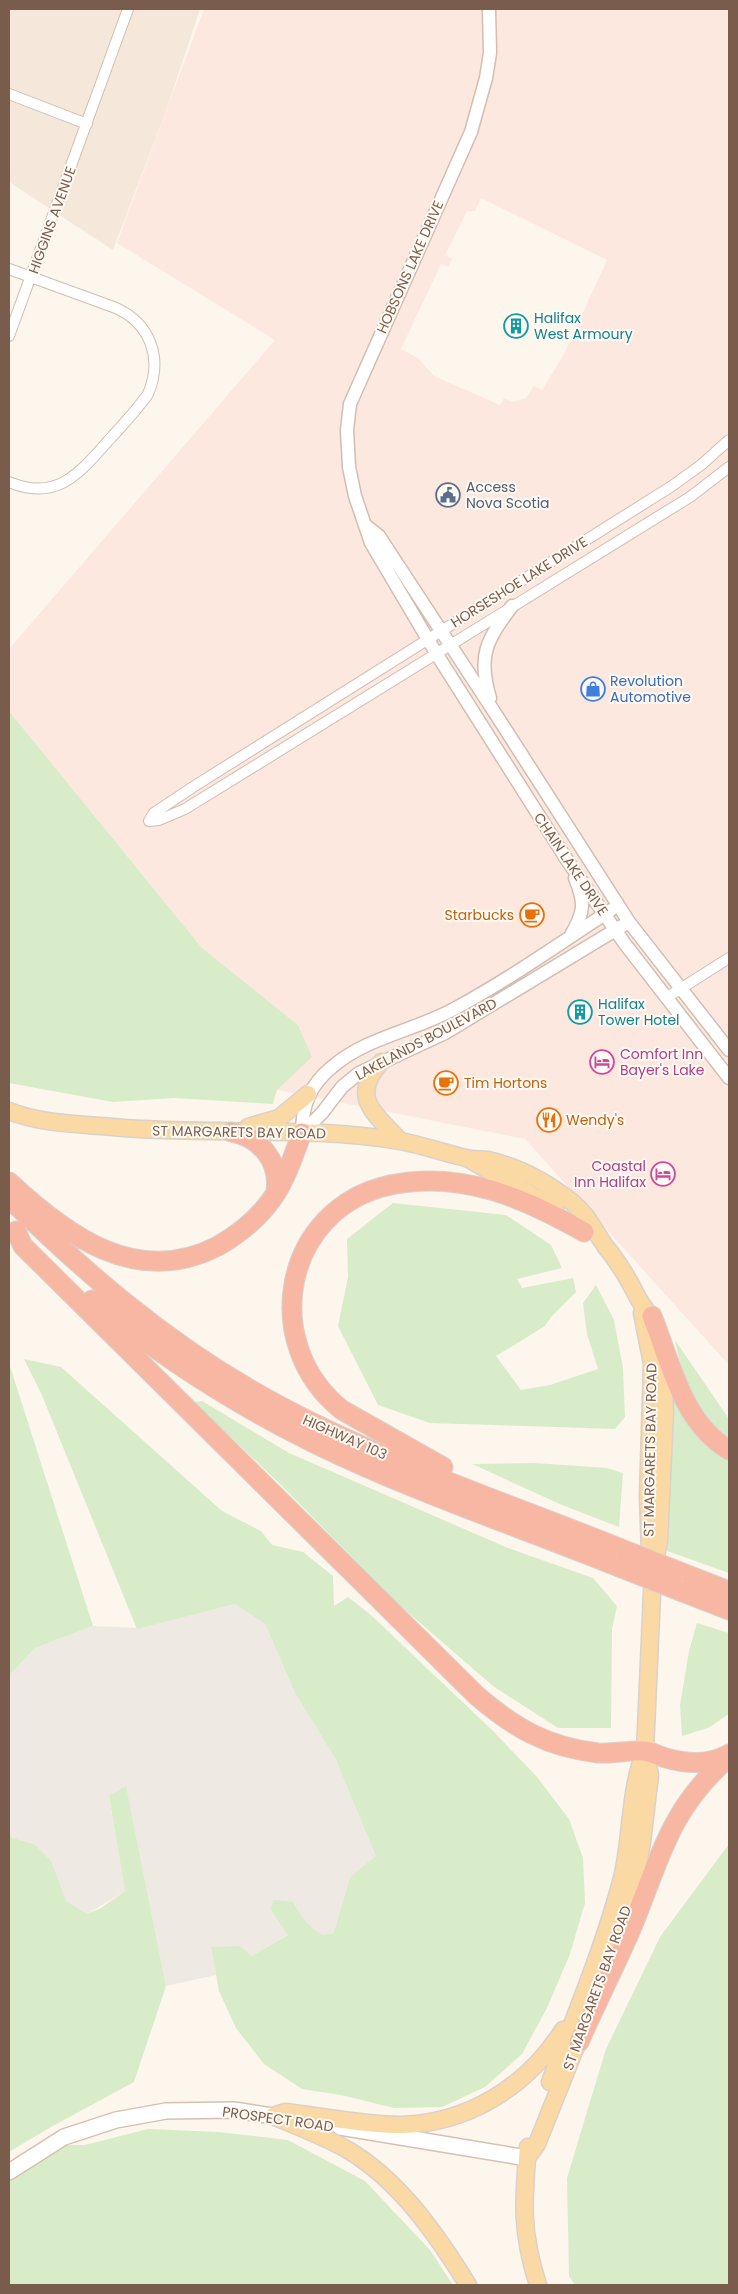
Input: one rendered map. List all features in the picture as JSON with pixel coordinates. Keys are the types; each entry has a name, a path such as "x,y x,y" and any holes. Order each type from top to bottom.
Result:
{"highway":[{"path":"231,1132 251,1138 267,1153 276,1173 276,1193"},
{"path":"9,1182 67,1230 117,1256 148,1262 184,1258 215,1247 249,1224 276,1193 302,1133"},
{"path":"530,1513 472,1484 358,1421 328,1398 308,1372 296,1341 291,1308 294,1282 305,1251 329,1219 361,1196 392,1185 437,1181 490,1188 528,1202 584,1232"},
{"name":"HIGHWAY 103","path":"9,1198 70,1257 119,1299 170,1338 224,1374 279,1406 336,1434 729,1591"},
{"path":"12,1227 24,1246 185,1408 476,1696 501,1717 528,1733 564,1747 600,1753 645,1751 667,1758 695,1762 716,1760 729,1755"},
{"name":"HIGHWAY 103","path":"12,1227 81,1291 132,1332 209,1385 262,1416 370,1468 729,1610"},
{"path":"652,1316 679,1387 695,1418 706,1433 729,1450"},
{"path":"578,2042 630,1932 670,1829 689,1798 729,1755"}],"main road":[{"path":"381,1062 368,1080 366,1087 368,1101 378,1118 400,1141"},
{"path":"231,1132 279,1118 308,1094"},
{"name":"ST MARGARETS BAY ROAD","path":"9,1112 36,1120 132,1129 330,1134 400,1141 505,1165 535,1177 555,1189 592,1221 605,1245 622,1267 639,1300 652,1316 662,1359 665,1410 659,1541 653,1572 645,1751 650,1775 642,1842 632,1891 610,1962 537,2144 527,2158"},
{"name":"ST MARGARETS BAY ROAD","path":"468,1158 486,1171 550,1205 584,1232 605,1245"},
{"name":"ST MARGARETS BAY ROAD","path":"639,1300 652,1364 648,1538 653,1572"},
{"name":"ST MARGARETS BAY ROAD","path":"538,2285 525,2234 524,2195 529,2140 618,1893 630,1832 637,1771 645,1751"},
{"path":"273,2116 285,2112 403,2125 437,2121 474,2109 509,2090 538,2064 562,2032 581,1997"},
{"name":"PROSPECT ROAD","path":"9,2172 64,2137 116,2120 166,2111 234,2110 527,2158"},
{"path":"273,2116 348,2150 396,2188 422,2218 468,2285"}],"street":[{"name":"HIGGINS AVENUE","path":"9,336 128,9"},
{"name":"HOBSONS LAKE DRIVE","path":"428,639 371,542 355,496 348,457 347,430 350,404 471,132 486,78 491,29 489,9"},
{"path":"9,94 87,124"},
{"path":"9,269 116,308 138,322 150,341 155,372 152,383 142,401 88,464 73,478 54,487 39,489 23,488 9,482"},
{"name":"HORSESHOE LAKE DRIVE","path":"729,440 687,476 154,813 149,821 159,820 185,809 690,497 729,467"},
{"name":"HOBSONS LAKE DRIVE","path":"365,525 379,536 441,631"},
{"path":"584,541 593,556"},
{"path":"494,710 483,671 485,654 490,637 512,606"},
{"name":"CHAIN LAKE DRIVE","path":"441,631 494,710 618,906 729,1050"},
{"name":"CHAIN LAKE DRIVE","path":"428,639 567,860 615,930 729,1078"},
{"path":"305,717 313,730"},
{"path":"226,767 233,779"},
{"path":"527,796 543,787"},
{"path":"567,860 582,898 583,908 580,919 570,937"},
{"name":"LAKELANDS BOULEVARD","path":"302,1133 302,1117 308,1094 326,1072 349,1054 368,1044 454,1010 618,906"},
{"name":"LAKELANDS BOULEVARD","path":"302,1133 350,1080 381,1062 445,1033 629,922"},
{"path":"666,998 729,958"}],"shaded area":[{"path":"9,9 200,9 166,111 113,250 9,182"},
{"path":"204,9 729,9 729,1365 525,1139 277,1090 311,1057 298,1025 202,948 9,711 9,649 275,340 117,243","holes":["481,198 607,260 564,354 542,390 534,386 526,398 513,402 504,398 500,405 434,376 418,358 401,349 441,264 448,267 452,259 445,255 467,211 475,211"]},
{"path":"235,1604 265,1624 295,1693 335,1758 377,1857 350,1877 335,1933 322,1935 306,1922 293,1902 271,1910 289,1934 251,1956 211,1947 216,1975 166,1986 126,1787 109,1797 125,1891 87,1914 66,1901 34,1844 13,1838 9,1834 9,1673 35,1648 93,1626 139,1628"}],"green space":[{"path":"9,711 202,948 298,1025 312,1057 277,1090 273,1104 174,1098 113,1102 9,1083"},
{"path":"393,1203 506,1215 551,1245 562,1268 517,1279 522,1288 573,1278 576,1292 551,1317 545,1326 496,1356 521,1390 550,1385 598,1369 587,1334 583,1303 596,1285 614,1320 623,1368 625,1417 615,1429 430,1423 378,1405 338,1326 348,1277 347,1239"},
{"path":"675,1340 729,1419 729,1440 707,1419 692,1396 686,1383"},
{"path":"24,1359 61,1367 222,1511 261,1531 272,1545 303,1552 333,1576 334,1606 348,1597 371,1615 493,1731 537,1777 569,1819 583,1858 585,1903 570,1954 547,2008 522,2054 485,2087 442,2107 394,2108 341,2095 302,2089 264,2064 236,2028 219,1991 211,1947 240,1946 251,1956 288,1935 271,1910 273,1900 293,1902 306,1922 322,1935 334,1933 350,1877 376,1856 335,1758 295,1693 265,1624 235,1604 137,1629 41,1393"},
{"path":"9,1363 93,1626 35,1648 9,1675"},
{"path":"671,1388 715,1450 729,1460 729,1573 667,1551 667,1476"},
{"path":"202,1401 289,1453 508,1548 593,1578 617,1606 612,1629 611,1728 558,1728 493,1686 396,1602 282,1486 194,1402"},
{"path":"534,1463 607,1468 623,1473 619,1527 562,1505 472,1464"},
{"path":"697,1623 729,1633 729,1714 708,1728 682,1736 680,1705 689,1651"},
{"path":"126,1786 166,1986 134,2082 9,2152 9,1834 13,1838 34,1844 51,1861 66,1901 87,1914 101,1908 125,1891 109,1796"},
{"path":"729,1844 729,2285 575,2285 569,2276 567,2178 606,2049 660,1937"},
{"path":"148,2129 219,2132 288,2140 365,2181 430,2250 453,2285 9,2285 9,2177 49,2145 85,2145"}],"place":[{"name":"Halifax West Armoury","path":"516,326"},
{"name":"Access Nova Scotia","path":"448,495"},
{"name":"Revolution Automotive","path":"593,689"},
{"name":"Starbucks","path":"532,915"},
{"name":"Halifax Tower Hotel","path":"580,1012"},
{"name":"Comfort Inn Bayer's Lake","path":"602,1062"},
{"name":"Tim Hortons","path":"446,1083"},
{"name":"Wendy's","path":"549,1120"},
{"name":"Coastal Inn Halifax","path":"663,1174"}]}
